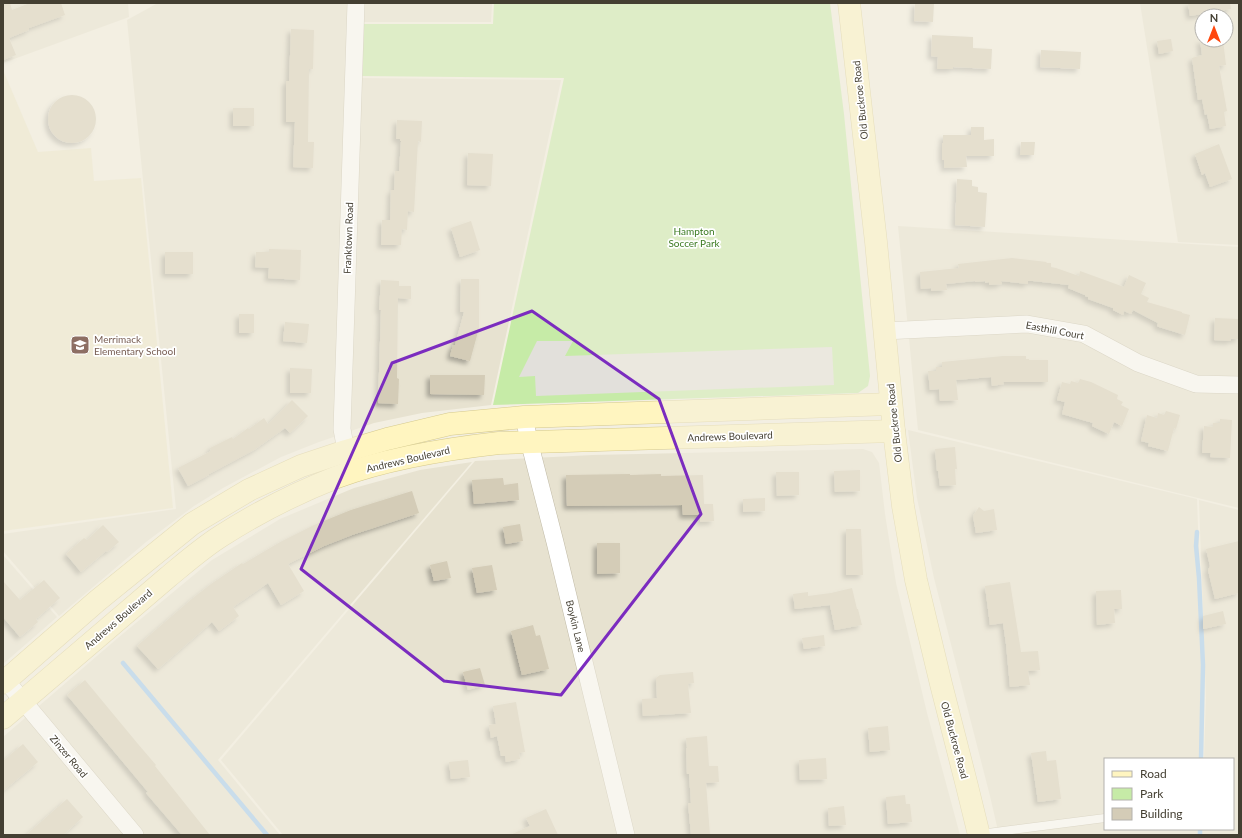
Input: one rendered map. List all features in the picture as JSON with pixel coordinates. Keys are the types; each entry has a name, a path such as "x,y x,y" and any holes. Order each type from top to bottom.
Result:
{"street":[{"name":"Franktown Road","path":"354,472 346,451 342,429 356,3"},
{"name":"Old Buckroe Road","path":"850,3 875,235 891,404 903,506 916,580 979,834"},
{"name":"Easthill Court","path":"884,331 1027,324 1084,334 1138,363 1196,384 1239,385"},
{"path":"4,680 97,601 192,524 243,494 275,478 301,466 346,451 387,439 450,424 524,417 891,404"},
{"name":"Boykin Lane","path":"524,417 626,835"},
{"name":"Andrews Boulevard","path":"3,718 168,577 219,537 275,505 323,483 354,472 374,466 460,447 529,441 894,431"},
{"name":"Zinzer Road","path":"4,680 23,701 129,833"}],"lane":[{"path":"979,834 1104,818"}],"highlighted area":[{"path":"532,311 659,399 701,514 561,695 444,681 301,569 392,363"}],"shaded area":[{"path":"3,3 128,3 129,17 3,63"},
{"path":"158,3 492,3 491,22 360,22 358,78 561,80 491,405 422,413 374,423 281,457 223,488 194,506 146,542 59,616 3,551 3,534 176,509 127,20"},
{"path":"1140,3 1239,3 1239,245 1178,242"},
{"name":"Merrimack Elementary School","path":"3,70 38,152 91,148 94,181 141,178 173,508 3,531"},
{"path":"898,226 1239,247 1239,508 918,430"},
{"path":"537,341 573,341 565,356 832,347 834,385 536,396 535,376 519,377"},
{"path":"908,430 1197,499 1204,698 1202,758 1104,758 1104,830 1199,830 1199,835 999,835 934,578 917,498"},
{"path":"863,449 872,452 879,463 885,514 896,583 927,713 960,835 283,835 221,760 475,461 593,455"},
{"path":"472,462 218,760 280,835 3,835 3,737 119,637 212,560 280,519 354,488 420,470"},
{"path":"1199,500 1239,510 1239,835 1201,835 1202,830 1234,830 1234,758 1204,758 1206,698"},
{"path":"3,555 57,617 3,664"}],"green space":[{"name":"Hampton Soccer Park","path":"494,3 830,3 844,114 870,376 868,386 858,393 493,405 564,78 360,76 362,24 493,24"}],"building":[{"path":"3,3 10,3 12,10 30,3 61,3 65,15 29,28 29,30 9,38 16,55 3,60"},
{"path":"915,3 934,3 933,22 914,21"},
{"path":"1188,3 1230,3 1231,8 1194,8 1194,15 1190,16"},
{"path":"291,29 314,30 313,69 309,69 308,142 314,142 313,168 293,167 295,122 286,122 286,81 289,81"},
{"path":"932,35 973,37 973,48 992,49 991,69 953,67 953,69 937,69 938,57 931,56"},
{"path":"1171,39 1173,51 1159,54 1157,41"},
{"path":"1201,48 1224,48 1226,65 1219,66 1227,111 1224,112 1226,126 1210,129 1207,114 1205,115 1202,99 1198,100 1192,58 1202,55"},
{"path":"1041,50 1081,52 1080,69 1040,67"},
{"path":"67,95 77,95 86,99 92,105 95,110 95,128 86,139 77,143 67,143 58,139 52,133 48,124 48,114 52,105 58,99"},
{"path":"233,108 254,108 254,126 233,126"},
{"path":"397,120 422,121 421,142 418,141 414,212 408,211 407,230 402,229 401,245 381,245 382,220 390,220 391,190 394,190 395,171 399,171 401,141 400,139 396,139"},
{"path":"971,127 984,127 984,140 994,139 994,156 966,156 967,167 944,168 944,160 942,160 943,135 971,135"},
{"path":"1021,142 1035,142 1034,155 1020,155"},
{"path":"1219,144 1232,179 1210,187 1205,173 1202,175 1195,154"},
{"path":"468,153 493,154 491,186 467,185"},
{"path":"957,179 972,180 972,186 978,187 978,192 987,193 985,227 955,225"},
{"path":"471,221 480,250 460,257 451,228"},
{"path":"269,249 301,250 300,280 268,278 269,268 255,267 256,252 269,252"},
{"path":"165,252 193,252 193,274 165,274"},
{"path":"1012,258 1051,263 1051,267 1079,276 1080,271 1124,287 1129,275 1146,283 1141,294 1149,298 1147,302 1190,315 1185,335 1159,327 1157,326 1158,323 1133,310 1131,314 1124,311 1123,315 1113,310 1113,308 1088,299 1085,295 1068,288 1069,285 1033,281 1028,281 1028,284 1001,281 1002,284 989,285 989,282 985,283 985,281 975,281 946,284 947,290 931,291 931,288 921,289 920,272 959,268 958,264"},
{"path":"461,279 479,279 479,328 470,361 450,356 453,345 455,345 464,312 460,312"},
{"path":"381,280 399,281 399,286 411,286 411,299 398,298 398,404 378,403 381,310 379,310"},
{"path":"239,314 254,314 254,333 239,333"},
{"path":"1215,318 1239,319 1239,339 1231,339 1231,341 1214,340"},
{"path":"285,322 309,324 307,343 283,341"},
{"path":"1003,356 1026,356 1026,359 1029,360 1048,360 1048,382 1003,382 1004,384 992,386 991,377 956,380 958,400 940,401 939,389 930,390 928,371 936,371 936,367 942,367 942,362"},
{"path":"290,368 312,369 311,393 290,393"},
{"path":"430,375 485,375 484,395 430,394"},
{"path":"1080,379 1091,382 1118,395 1117,399 1123,402 1121,405 1129,409 1122,426 1114,422 1109,434 1092,426 1093,423 1062,414 1065,402 1057,400 1062,382 1070,384 1071,381 1078,383"},
{"path":"292,400 308,416 290,433 285,428 254,450 188,486 178,468 211,451 210,448 232,437 233,439 264,418 268,424"},
{"path":"1166,411 1180,415 1176,429 1174,428 1168,451 1148,446 1149,443 1141,441 1147,415 1157,418 1158,413 1164,415"},
{"path":"1220,419 1232,420 1230,458 1210,457 1211,453 1202,453 1204,426 1213,427 1213,423 1220,423"},
{"path":"955,447 957,469 955,469 956,485 940,486 935,449"},
{"path":"860,470 860,491 835,492 834,471"},
{"path":"776,472 799,472 799,495 777,496"},
{"path":"661,474 661,476 703,475 704,504 713,504 714,521 700,522 700,515 683,515 682,505 567,506 566,475"},
{"path":"503,478 504,485 518,483 519,500 474,504 472,480"},
{"path":"412,491 419,513 352,535 324,546 288,564 304,591 281,605 268,583 233,607 239,616 219,631 212,622 158,669 137,646 193,598 242,563 243,564 282,541 314,525 351,510"},
{"path":"765,498 765,511 743,512 743,499"},
{"path":"979,507 984,511 994,509 997,530 976,533 973,516"},
{"path":"520,524 523,541 506,544 503,527"},
{"path":"103,525 119,542 81,572 66,554 84,538 87,540"},
{"path":"846,529 861,529 863,575 846,575"},
{"path":"1239,541 1239,593 1215,599 1208,570 1210,566 1206,549"},
{"path":"597,543 620,543 620,573 597,574"},
{"path":"447,561 451,578 434,581 430,565"},
{"path":"492,565 497,590 477,593 472,568"},
{"path":"44,580 60,598 36,619 38,622 20,637 3,617 3,581 20,600"},
{"path":"1010,582 1021,652 1038,651 1040,670 1028,671 1030,685 1010,687 1003,623 990,625 985,586"},
{"path":"852,588 862,625 835,630 830,605 795,609 793,594 808,592 808,596"},
{"path":"1121,590 1122,609 1114,609 1115,623 1097,625 1096,591"},
{"path":"1223,611 1226,624 1203,629 1203,616"},
{"path":"533,625 536,636 540,635 549,669 522,675 511,631"},
{"path":"824,635 825,646 804,649 802,638"},
{"path":"480,668 485,685 468,690 463,672"},
{"path":"693,672 694,683 688,684 691,713 643,716 642,699 657,698 656,678 660,675"},
{"path":"85,680 156,765 155,766 210,835 182,835 146,793 148,792 67,695"},
{"path":"516,702 525,752 519,753 520,759 506,762 505,756 501,756 497,736 491,738 489,725 496,724 493,706"},
{"path":"888,726 890,750 870,752 868,728"},
{"path":"707,736 709,766 718,766 719,782 706,783 710,835 691,835 688,803 691,803 689,774 687,774 686,738"},
{"path":"23,744 38,762 3,791 3,761"},
{"path":"1046,751 1047,761 1056,760 1061,799 1038,802 1031,753"},
{"path":"826,758 827,779 800,780 799,760"},
{"path":"468,760 470,777 451,779 449,762"},
{"path":"905,795 906,804 910,804 912,822 888,824 886,797"},
{"path":"67,799 83,817 63,835 26,835"},
{"path":"844,806 846,825 829,826 828,808"},
{"path":"546,809 558,835 510,835 530,826 526,818"}],"waterway":[{"path":"1197,532 1196,546 1203,665 1201,758"},
{"path":"123,663 267,835"},
{"path":"1200,830 1200,835"}],"place":[{"name":"Merrimack Elementary School","path":"80,345"}]}
